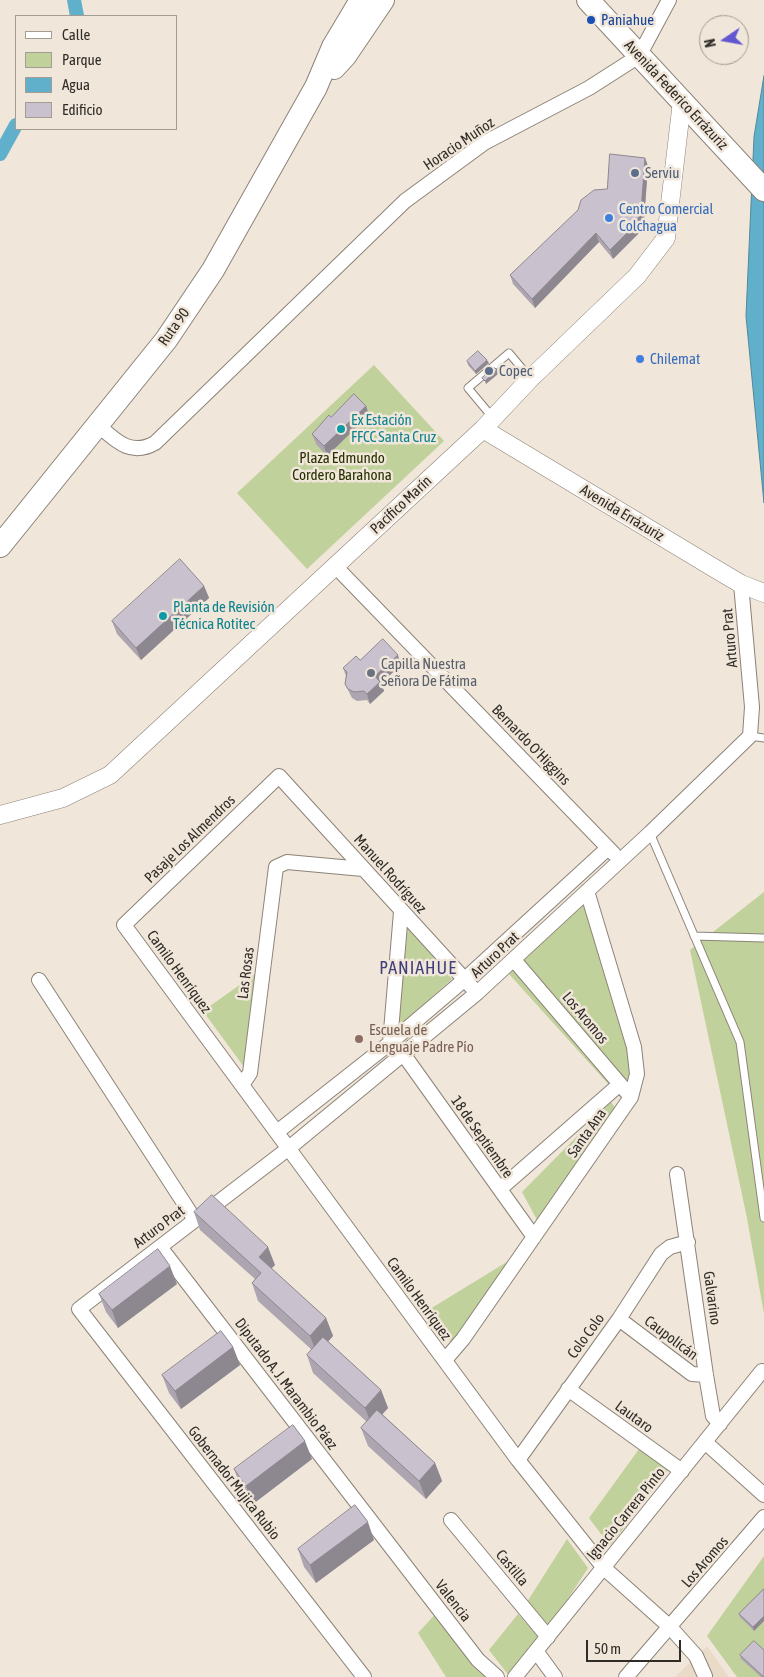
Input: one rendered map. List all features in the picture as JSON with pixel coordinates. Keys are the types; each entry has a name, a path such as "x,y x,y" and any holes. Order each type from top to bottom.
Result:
{"main road":[{"name":"Ruta 90","path":"0,546 166,340 213,270 316,87 333,47 361,0"},
{"name":"Ruta 90","path":"316,87 345,56 383,0"},
{"name":"Avenida Federico Errázuriz","path":"588,0 764,190"}],"street":[{"name":"Horacio Muñoz","path":"97,424 124,446 137,449 150,446 295,310 405,201 484,143 589,88 639,56 669,0"},
{"name":"Pacífico Marín","path":"0,815 64,798 110,775 336,567 488,423 530,379 638,276 666,238 682,102"},
{"name":"Avenida Errázuriz","path":"488,423 741,584 764,593"},
{"name":"Bernardo O'Higgins","path":"336,567 619,860"},
{"name":"Arturo Prat","path":"79,1309 289,1148 404,1055 514,960 619,860 757,737 752,707 741,584"},
{"name":"Manuel Rodríguez","path":"279,776 477,993"},
{"name":"Pasaje Los Almendros","path":"124,925 279,776"},
{"name":"Arturo Prat","path":"277,1132 390,1043 464,980 608,848"},
{"name":"Las Rosas","path":"242,1085 250,1073 275,871 279,864 287,862 363,869"},
{"name":"Santa Ana","path":"445,1360 463,1339 631,1098 637,1074 634,1047 587,891"},
{"path":"390,1043 402,912"},
{"name":"Camilo Henríquez","path":"124,925 518,1460 604,1568 670,1627 696,1656 705,1676"},
{"name":"Los Aromos","path":"514,960 631,1098"},
{"path":"40,980 195,1220"},
{"name":"18 de Septiembre","path":"404,1055 534,1237"},
{"path":"500,1189 620,1084"},
{"name":"Galvarino","path":"677,1174 713,1416 720,1424"},
{"name":"Colo Colo","path":"518,1460 619,1320 661,1254 670,1247 688,1242"},
{"name":"Diputado A. J. Marambio Páez","path":"160,1246 386,1542"},
{"name":"Gobernador Mujica Rubio","path":"79,1309 364,1677"},
{"name":"Caupolicán","path":"619,1320 692,1374 706,1374"},
{"name":"Ignacio Carrera Pinto","path":"515,1677 762,1371"},
{"name":"Lautaro","path":"568,1389 682,1470"},
{"path":"705,1442 764,1495"},
{"name":"Los Aromos","path":"626,1677 764,1517"},
{"name":"Castilla","path":"452,1520 548,1637"},
{"name":"Valencia","path":"386,1542 478,1660 497,1677"},
{"path":"536,1651 555,1677"}],"lane":[{"path":"488,423 468,388 509,353 530,379"},
{"path":"650,833 740,1042 764,1218"},
{"path":"694,936 764,938"}],"shaded area":[{"path":"707,1646 729,1677 675,1677"}],"green space":[{"name":"Plaza Edmundo Cordero Barahona","path":"374,365 444,441 307,569 237,493"},
{"path":"587,891 634,1047 629,1107 509,974"},
{"path":"764,892 764,1314 747,1218 690,950"},
{"path":"408,924 452,979 398,1027"},
{"path":"255,974 244,1067 203,1011"},
{"path":"611,1102 616,1109 537,1220 522,1192"},
{"path":"510,1260 463,1339 450,1341 430,1309"},
{"path":"642,1445 671,1466 610,1546 589,1518"},
{"path":"567,1539 588,1568 549,1628 527,1602"},
{"path":"764,1556 764,1677 737,1677 707,1636"},
{"path":"440,1609 492,1677 446,1677 418,1633"},
{"path":"518,1614 541,1639 510,1677 489,1650"}],"water":[{"path":"764,76 764,503 746,316 754,137"}],"building":[{"path":"610,154 645,158 641,212 635,225 610,250 596,233 532,299 510,275 578,210 581,200 594,190 607,189"},
{"path":"478,351 487,360 475,371 467,361"},
{"path":"495,368 497,370 485,381 482,378"},
{"path":"354,394 366,406 324,446 312,434 329,415 331,417"},
{"name":"Planta de Revisión Técnica Rotitec","path":"180,559 204,586 136,648 112,621"},
{"path":"383,639 398,655 375,676 380,682 367,694 364,691 354,692 348,689 345,684 347,672 343,668 356,656 360,660"},
{"path":"212,1195 268,1247 259,1257 326,1318 310,1336 252,1283 261,1273 194,1212"},
{"path":"158,1249 170,1266 112,1310 99,1294"},
{"path":"221,1331 233,1347 175,1391 162,1375"},
{"path":"323,1337 381,1390 365,1408 307,1355"},
{"path":"377,1410 435,1463 419,1481 361,1428"},
{"path":"293,1425 305,1441 246,1486 234,1469"},
{"path":"355,1505 368,1522 310,1565 298,1549"},
{"path":"764,1589 764,1616 753,1627 739,1614"},
{"path":"754,1641 764,1650 764,1677 740,1655"}],"waterway":[{"path":"74,0 77,15"},
{"path":"0,154 15,127"}],"place":[{"name":"Paniahue","path":"591,20"},
{"name":"Serviu","path":"635,173"},
{"name":"Centro Comercial Colchagua","path":"609,218"},
{"name":"Chilemat","path":"640,359"},
{"name":"Copec","path":"489,371"},
{"name":"Ex Estación FFCC Santa Cruz","path":"341,429"},
{"name":"Planta de Revisión Técnica Rotitec","path":"163,616"},
{"name":"Capilla Nuestra Señora De Fátima","path":"371,673"},
{"name":"Escuela de Lenguaje Padre Pío","path":"359,1039"}],"district":[{"name":"PANIAHUE","path":"418,968"}]}
